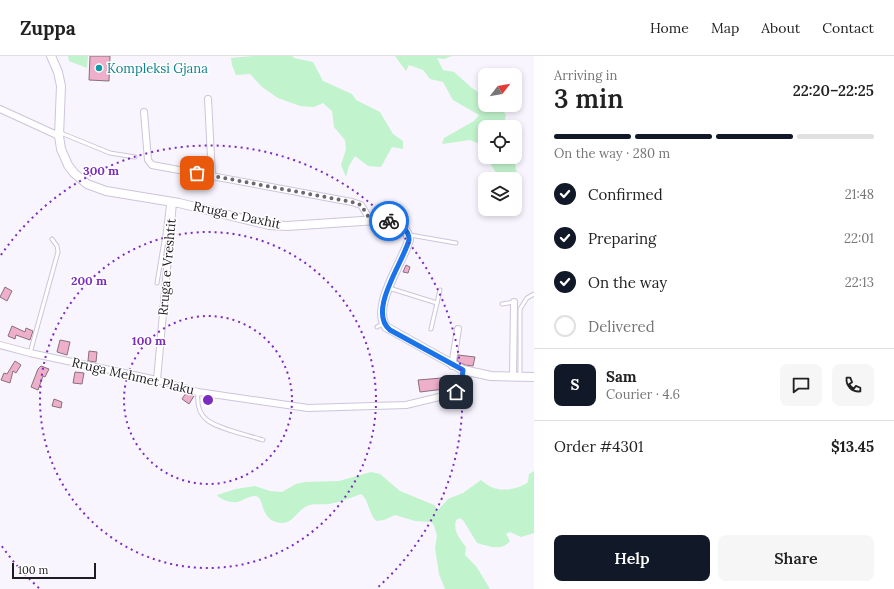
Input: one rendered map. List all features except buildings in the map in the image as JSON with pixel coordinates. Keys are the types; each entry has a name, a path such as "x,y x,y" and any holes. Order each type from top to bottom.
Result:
{"street":[{"name":"Rruga e Daxhit","path":"52,56 61,86 59,134 61,149 68,165 74,173 87,184 106,191 171,202 278,226 383,220 399,224 405,229 408,235"},
{"path":"208,99 212,176"},
{"path":"0,109 59,134"},
{"path":"144,112 148,160 152,165 352,202 361,205 371,221"},
{"name":"Rruga e Vreshtit","path":"156,380 171,202"},
{"path":"408,235 408,243 382,309 380,325 452,366 463,370 491,376 534,377"},
{"path":"514,302 516,377"},
{"path":"452,366 458,329"},
{"name":"Rruga Mehmet Plaku","path":"0,345 30,353 156,380 198,392 316,409 406,405 456,392 461,388 463,370"}],"lane":[{"path":"59,134 110,153 135,157"},
{"path":"157,283 171,202"},
{"path":"408,235 456,243"},
{"path":"30,353 58,252 57,246 52,239"},
{"path":"389,288 437,303"},
{"path":"431,329 440,290"},
{"path":"516,377 520,309 527,298 534,294"},
{"path":"502,304 514,302"},
{"path":"198,392 197,400 205,419 215,425 263,440"}],"green space":[{"path":"68,56 88,56 87,68 69,61"},
{"path":"253,56 292,56 294,58 313,62 323,81 352,94 356,100 380,112 393,134 403,141 403,149 392,147 381,167 368,166 355,156 349,166 346,177 341,165 346,149 345,140 334,127 332,111 323,103 314,107 300,106 278,98 262,87 250,74 236,75 231,58"},
{"path":"395,56 452,56 444,59 437,58 443,70 454,72 478,92 478,112 504,112 506,115 505,120 478,120 478,143 470,140 442,144 444,138 474,121 479,115 453,100 443,82 430,79 423,70 409,65 406,71"},
{"path":"490,164 515,164 516,172 496,172"},
{"path":"534,471 534,533 521,537 510,532 506,534 510,541 506,544 499,547 490,547 477,543 463,520 460,518 456,520 456,531 466,547 465,555 476,566 490,589 445,589 439,574 435,548 437,536 434,525 431,522 415,521 395,515 384,520 376,521 371,514 366,499 361,494 333,503 309,505 290,521 281,523 276,522 267,516 260,499 257,497 254,496 238,502 230,502 217,495 236,489 255,486 270,491 282,492 296,484 305,482 339,481 371,472 380,474 400,491 434,505 438,510 448,499 463,493 481,480 493,488 502,490 510,489 522,486 528,482 529,474"}],"way so far":[{"path":"197,173 357,203 366,211 371,221 389,221"}],"place":[{"name":"Kompleksi Gjana","path":"99,68"}],"route":[{"path":"389,221 402,226 407,232 409,240 385,296 382,309 382,320 386,327 390,330 452,366 463,370 461,388 456,392"}]}
